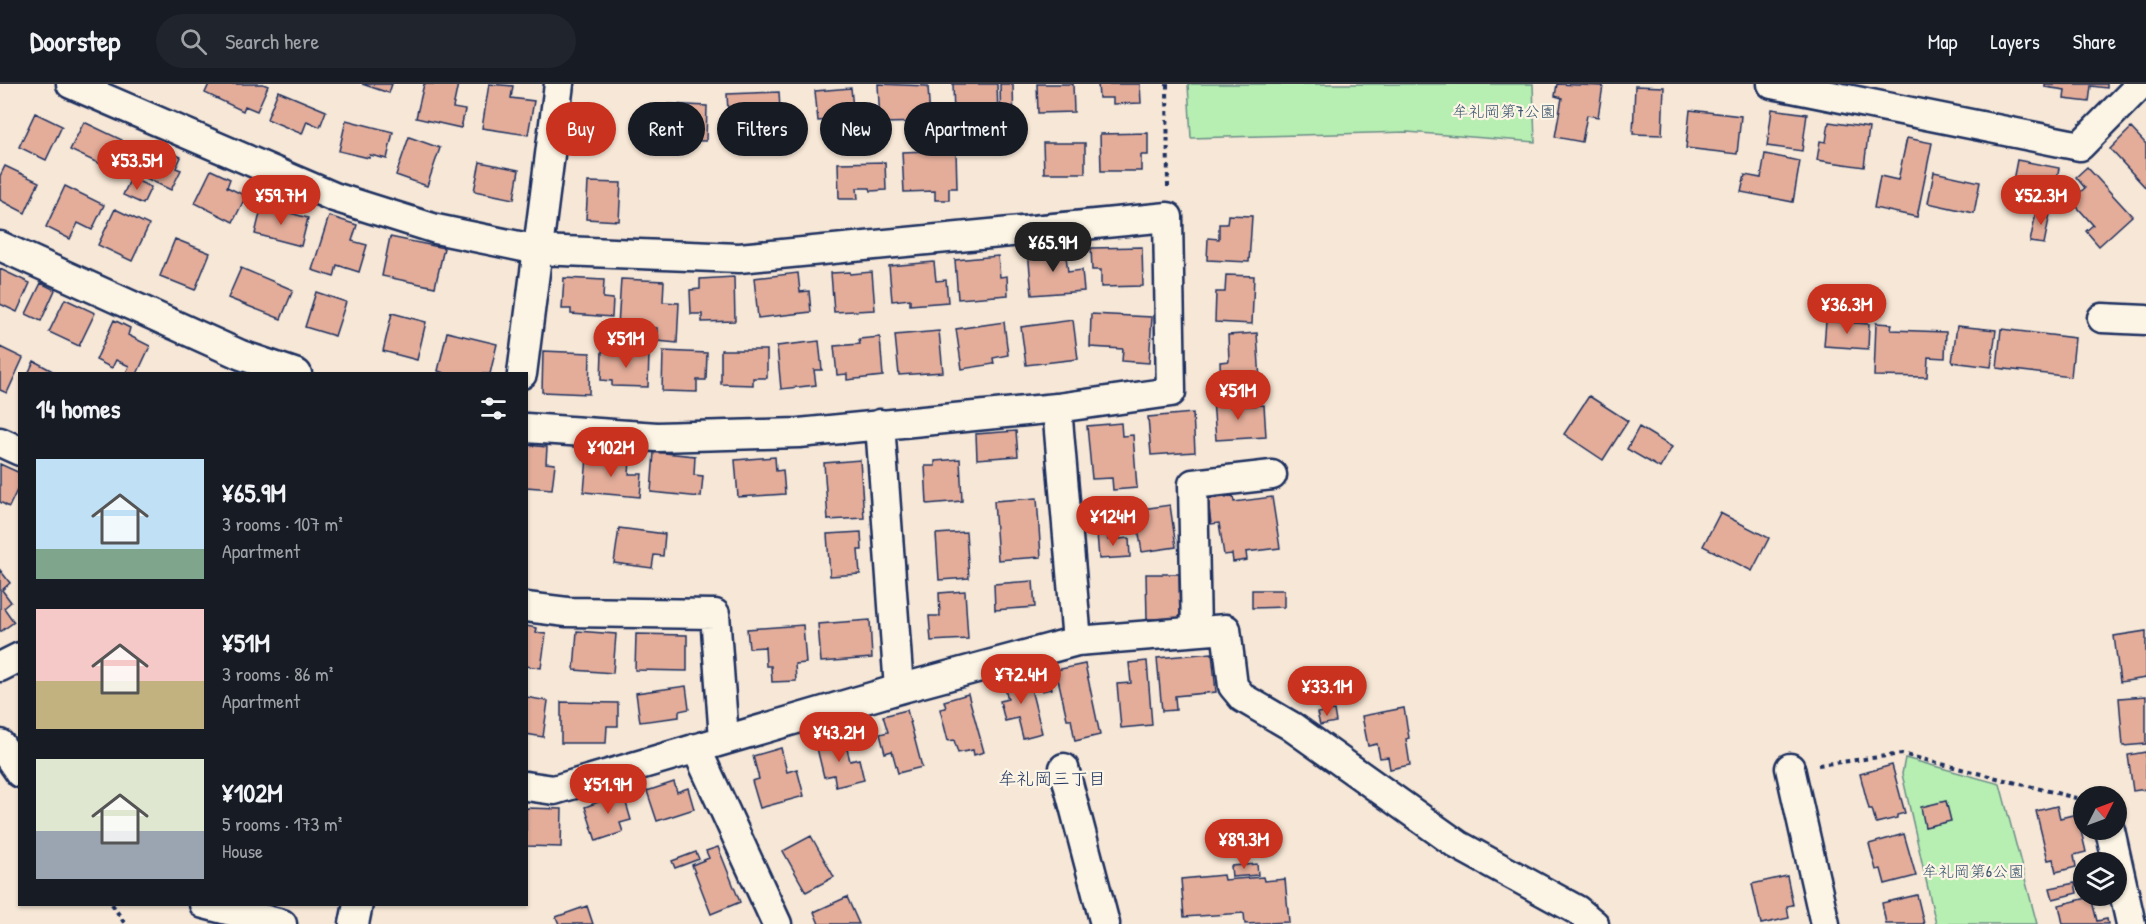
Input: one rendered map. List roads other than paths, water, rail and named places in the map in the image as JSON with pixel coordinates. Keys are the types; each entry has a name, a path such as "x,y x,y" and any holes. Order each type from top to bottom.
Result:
{"street":[{"path":"71,84 334,197 436,229 538,250 739,258 1168,217 1171,392 1057,408 799,433 657,437 528,428"},
{"path":"522,372 559,84"},
{"path":"1772,84 2080,146 2140,84"},
{"path":"0,246 241,355 291,372"},
{"path":"2103,318 2146,320"},
{"path":"1057,408 1077,641"},
{"path":"879,424 899,689"},
{"path":"0,442 18,450"},
{"path":"1196,631 1193,484 1272,475"},
{"path":"528,608 567,612 715,614 724,739"},
{"path":"528,786 554,790 899,689 1077,641 1226,628 1233,686 1243,698 1291,726 1458,845 1577,910 1594,924"},
{"path":"0,667 18,658"},
{"path":"0,744 18,770"},
{"path":"696,748 777,924"},
{"path":"1064,768 1105,924"},
{"path":"1790,768 1825,924"},
{"path":"2112,840 2131,924"},
{"path":"212,906 282,924"},
{"path":"354,924 358,906"}],"district":[{"name":"牟礼岡三丁目","path":"1052,778"}],"park label":[{"name":"牟礼岡第7公園","path":"1504,111"},
{"name":"牟礼岡第6公園","path":"1973,871"}]}
